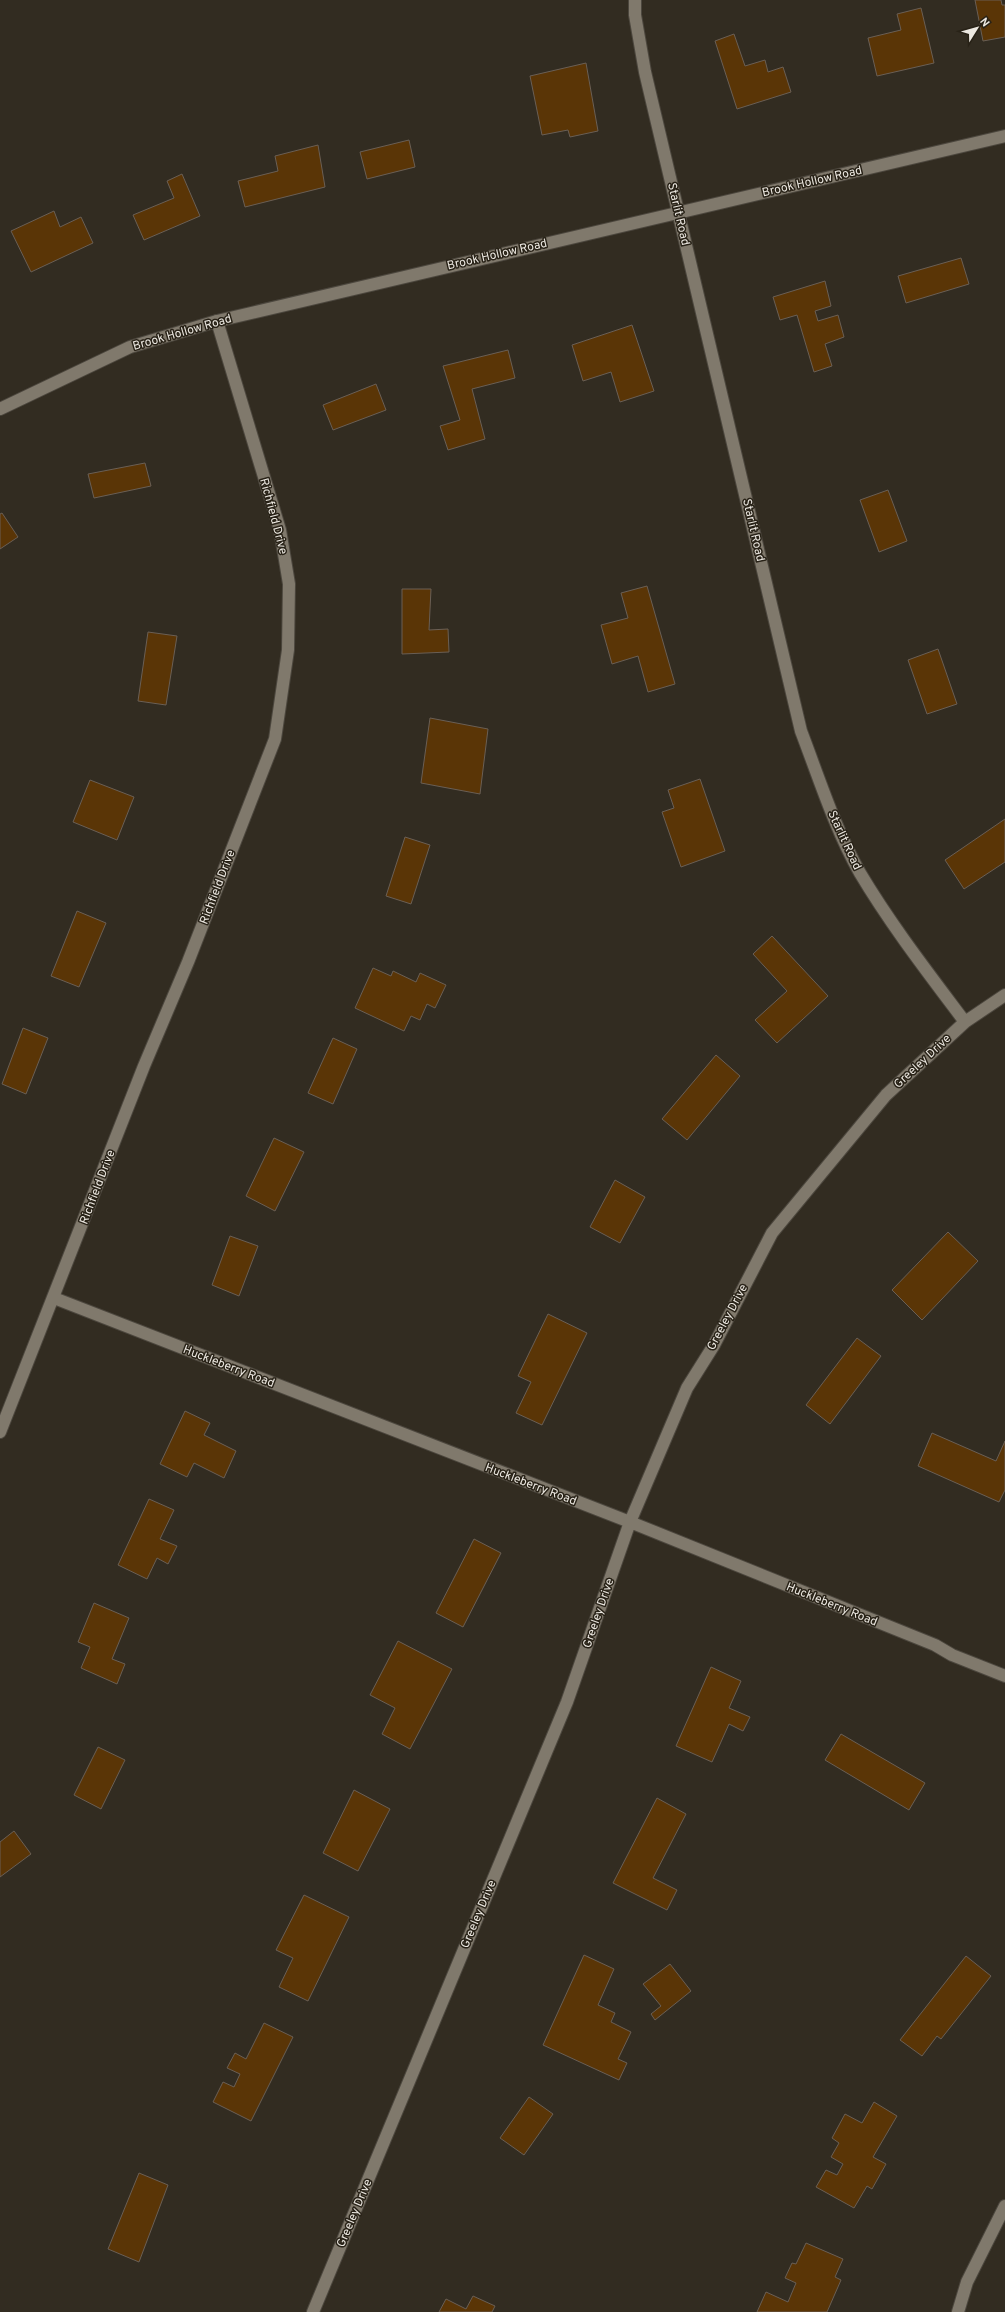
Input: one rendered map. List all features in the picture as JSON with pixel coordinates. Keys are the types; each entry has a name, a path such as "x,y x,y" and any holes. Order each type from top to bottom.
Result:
{"street":[{"name":"Starlit Road","path":"635,0 635,15 645,72 801,731 830,809 860,873 926,971 965,1022"},
{"name":"Brook Hollow Road","path":"0,409 130,347 217,321 1005,136"},
{"name":"Richfield Drive","path":"0,1432 275,739 288,650 289,584 280,530 217,321"},
{"name":"Greeley Drive","path":"313,2312 566,1702 630,1522 687,1388 714,1345 772,1233 886,1095 965,1022 1005,994"},
{"name":"Huckleberry Road","path":"54,1298 630,1522 935,1645 952,1655 1005,1676"},
{"path":"958,2312 968,2282 1005,2206"}],"building":[{"path":"975,0 1001,0 1002,5 1005,5 1005,37 983,41"},
{"path":"921,8 934,63 877,76 868,38 901,30 897,14"},
{"path":"734,34 745,66 765,60 768,72 783,67 791,92 737,109 715,41"},
{"path":"586,63 598,131 570,137 568,130 542,135 530,76"},
{"path":"409,140 415,167 367,179 360,152"},
{"path":"318,145 325,187 245,207 238,181 278,171 275,156"},
{"path":"182,174 200,216 144,240 133,215 174,198 167,181"},
{"path":"54,211 60,227 81,217 93,243 31,272 11,231"},
{"path":"961,258 969,284 906,303 898,276"},
{"path":"825,281 831,306 815,311 818,321 838,315 844,337 825,344 832,366 814,372 797,315 780,320 773,297"},
{"path":"632,325 654,391 620,402 611,372 583,381 572,345"},
{"path":"508,350 515,378 472,389 485,439 448,450 440,426 460,420 443,366"},
{"path":"376,384 386,410 333,430 323,405"},
{"path":"145,463 151,486 94,498 88,474"},
{"path":"888,490 907,541 879,552 860,500"},
{"path":"2,513 18,537 0,549 0,514"},
{"path":"647,586 675,684 648,692 638,656 612,664 601,625 628,618 621,593"},
{"path":"402,589 431,589 429,630 448,629 449,652 402,654"},
{"path":"148,632 177,636 166,705 138,701"},
{"path":"938,649 957,704 927,714 908,660"},
{"path":"430,718 488,729 480,794 421,783"},
{"path":"700,779 725,851 681,867 662,812 674,808 668,790"},
{"path":"90,780 134,797 117,840 73,822"},
{"path":"1005,819 1005,862 964,889 945,860"},
{"path":"405,837 430,845 411,904 386,896"},
{"path":"77,911 106,923 79,987 51,976"},
{"path":"772,936 828,996 777,1043 755,1020 787,991 753,954"},
{"path":"373,968 391,976 393,971 416,982 420,973 446,985 435,1008 427,1004 420,1020 411,1016 404,1031 355,1008"},
{"path":"23,1028 48,1038 26,1094 2,1084"},
{"path":"333,1038 357,1049 333,1104 308,1093"},
{"path":"716,1055 740,1076 687,1140 662,1119"},
{"path":"274,1138 304,1152 275,1211 246,1196"},
{"path":"615,1180 645,1197 620,1243 590,1227"},
{"path":"948,1232 978,1261 922,1320 892,1290"},
{"path":"230,1236 258,1246 239,1296 212,1285"},
{"path":"548,1314 587,1333 542,1425 516,1413 531,1382 518,1376"},
{"path":"857,1338 881,1356 830,1424 806,1405"},
{"path":"185,1411 210,1423 204,1435 236,1451 224,1478 194,1463 187,1477 160,1464"},
{"path":"932,1433 996,1461 1005,1441 1005,1490 999,1502 918,1466"},
{"path":"149,1499 174,1510 160,1539 177,1546 168,1564 157,1558 147,1579 118,1565"},
{"path":"474,1539 501,1553 463,1627 436,1613"},
{"path":"94,1603 129,1618 112,1659 125,1664 117,1684 81,1668 90,1647 78,1642"},
{"path":"398,1641 452,1669 410,1749 382,1734 395,1708 370,1695"},
{"path":"711,1667 741,1681 729,1708 750,1717 743,1731 729,1724 712,1762 676,1746"},
{"path":"841,1734 925,1783 909,1810 825,1760"},
{"path":"98,1747 125,1760 101,1809 74,1795"},
{"path":"354,1790 390,1809 358,1871 323,1853"},
{"path":"657,1798 686,1814 653,1878 677,1890 667,1910 613,1883"},
{"path":"14,1831 31,1854 0,1877 0,1842"},
{"path":"304,1895 349,1917 308,2001 279,1987 293,1958 276,1950"},
{"path":"584,1955 614,1969 598,2005 615,2013 611,2022 631,2032 618,2059 627,2063 619,2080 543,2045"},
{"path":"966,1956 991,1976 941,2039 937,2036 922,2056 900,2040"},
{"path":"670,1964 691,1991 655,2020 651,2014 661,2006 643,1984"},
{"path":"264,2023 293,2037 251,2121 213,2102 223,2082 234,2087 240,2074 227,2068 235,2053 246,2059"},
{"path":"529,2097 553,2114 524,2155 500,2138"},
{"path":"874,2102 897,2116 873,2157 886,2164 872,2189 867,2186 854,2208 816,2187 826,2170 837,2175 843,2164 831,2157 839,2143 832,2138 845,2114 862,2123"},
{"path":"139,2173 168,2185 139,2262 108,2249"},
{"path":"806,2243 843,2259 835,2277 841,2280 827,2312 757,2312 766,2292 788,2302 796,2283 785,2278 792,2263 796,2264"},
{"path":"473,2296 495,2306 492,2312 439,2312 446,2299 466,2309"}]}
